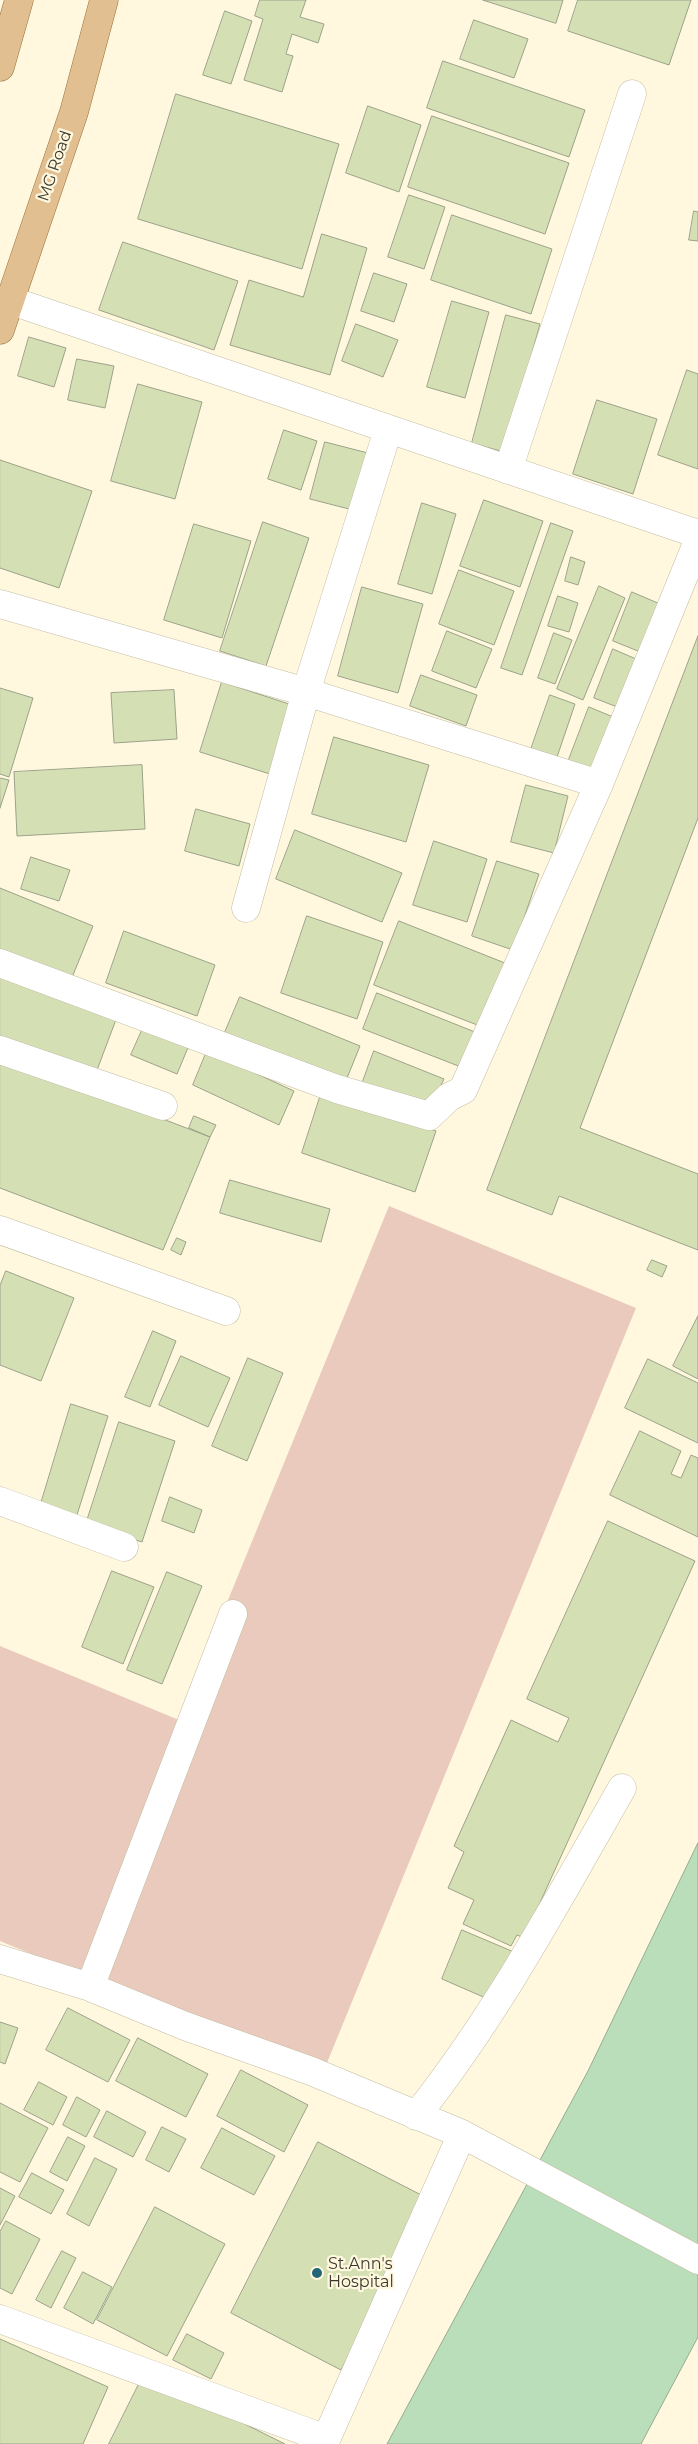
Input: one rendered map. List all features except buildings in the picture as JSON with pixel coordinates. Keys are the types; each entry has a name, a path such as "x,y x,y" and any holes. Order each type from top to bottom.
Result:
{"main road":[{"path":"0,67 19,0"},
{"name":"MG Road","path":"0,330 74,112 104,0"}],"street":[{"path":"508,470 632,94"},
{"path":"9,300 698,534"},
{"path":"246,908 306,692 388,430"},
{"path":"0,963 336,1089 429,1116 450,1097 463,1090 599,784 698,541"},
{"path":"0,604 306,692 599,784"},
{"path":"0,1050 163,1106"},
{"path":"0,1230 226,1312"},
{"path":"0,1501 124,1547"},
{"path":"90,1987 233,1614"},
{"path":"416,2116 454,2068 516,1973 622,1788"},
{"path":"0,1959 90,1987 185,2026 311,2071 473,2140 698,2260"},
{"path":"0,2319 325,2441 473,2140"}],"shaded area":[{"path":"389,1206 636,1308 322,2075 0,1941 0,1646 179,1720"},
{"path":"698,1843 698,2337 641,2444 387,2444 588,2071"}],"place":[{"name":"St.Ann's Hospital","path":"317,2273"}]}
